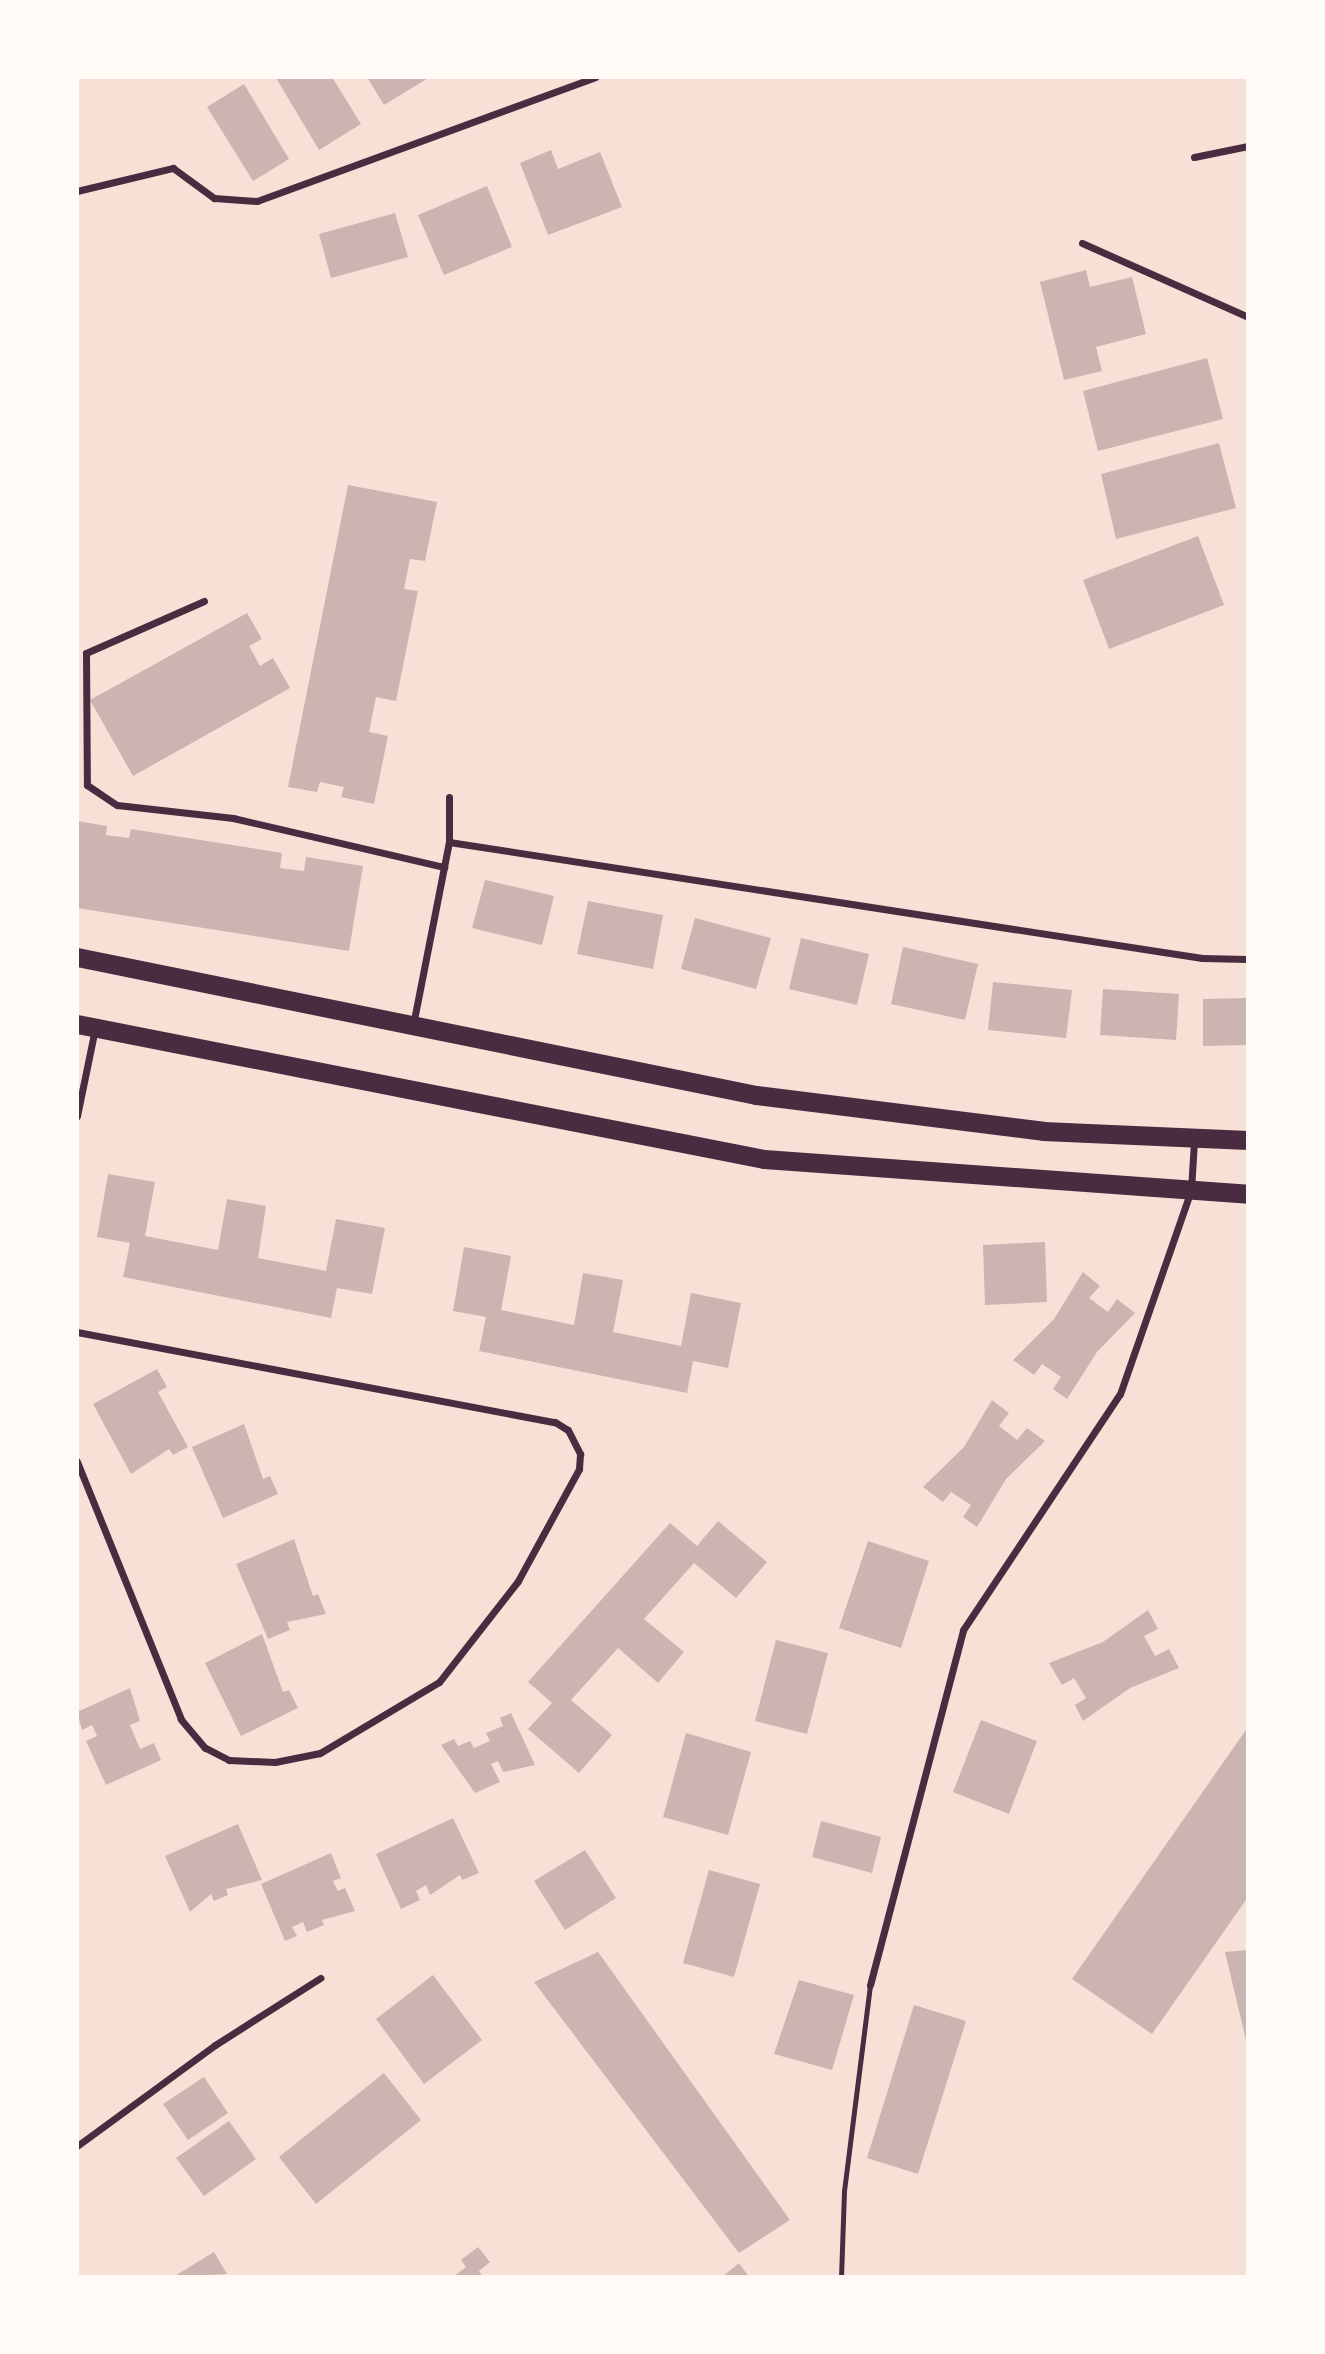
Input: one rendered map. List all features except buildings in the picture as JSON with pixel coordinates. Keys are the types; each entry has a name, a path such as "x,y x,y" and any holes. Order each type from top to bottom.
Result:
{"highway":[{"path":"77,957 756,1095 1043,1131 1248,1140"},
{"path":"86,1026 764,1159 1248,1194"}],"street":[{"path":"77,191 173,168 214,198 257,201 595,77"},
{"path":"1194,157 1248,146"},
{"path":"1082,243 1248,317"},
{"path":"205,601 81,654 87,785 117,804 233,818 444,867"},
{"path":"413,1026 449,842 449,797"},
{"path":"449,842 1202,958 1248,959"},
{"path":"77,1116 86,1026"},
{"path":"870,1985 962,1630 1120,1394 1191,1190 1194,1137"},
{"path":"77,1332 555,1422 568,1430 580,1454 579,1469 518,1581 439,1682 320,1753 275,1762 229,1760 205,1748 181,1719 77,1461"},
{"path":"77,2146 215,2045 320,1978"}],"lane":[{"path":"841,2277 844,2191 870,1985"}]}
